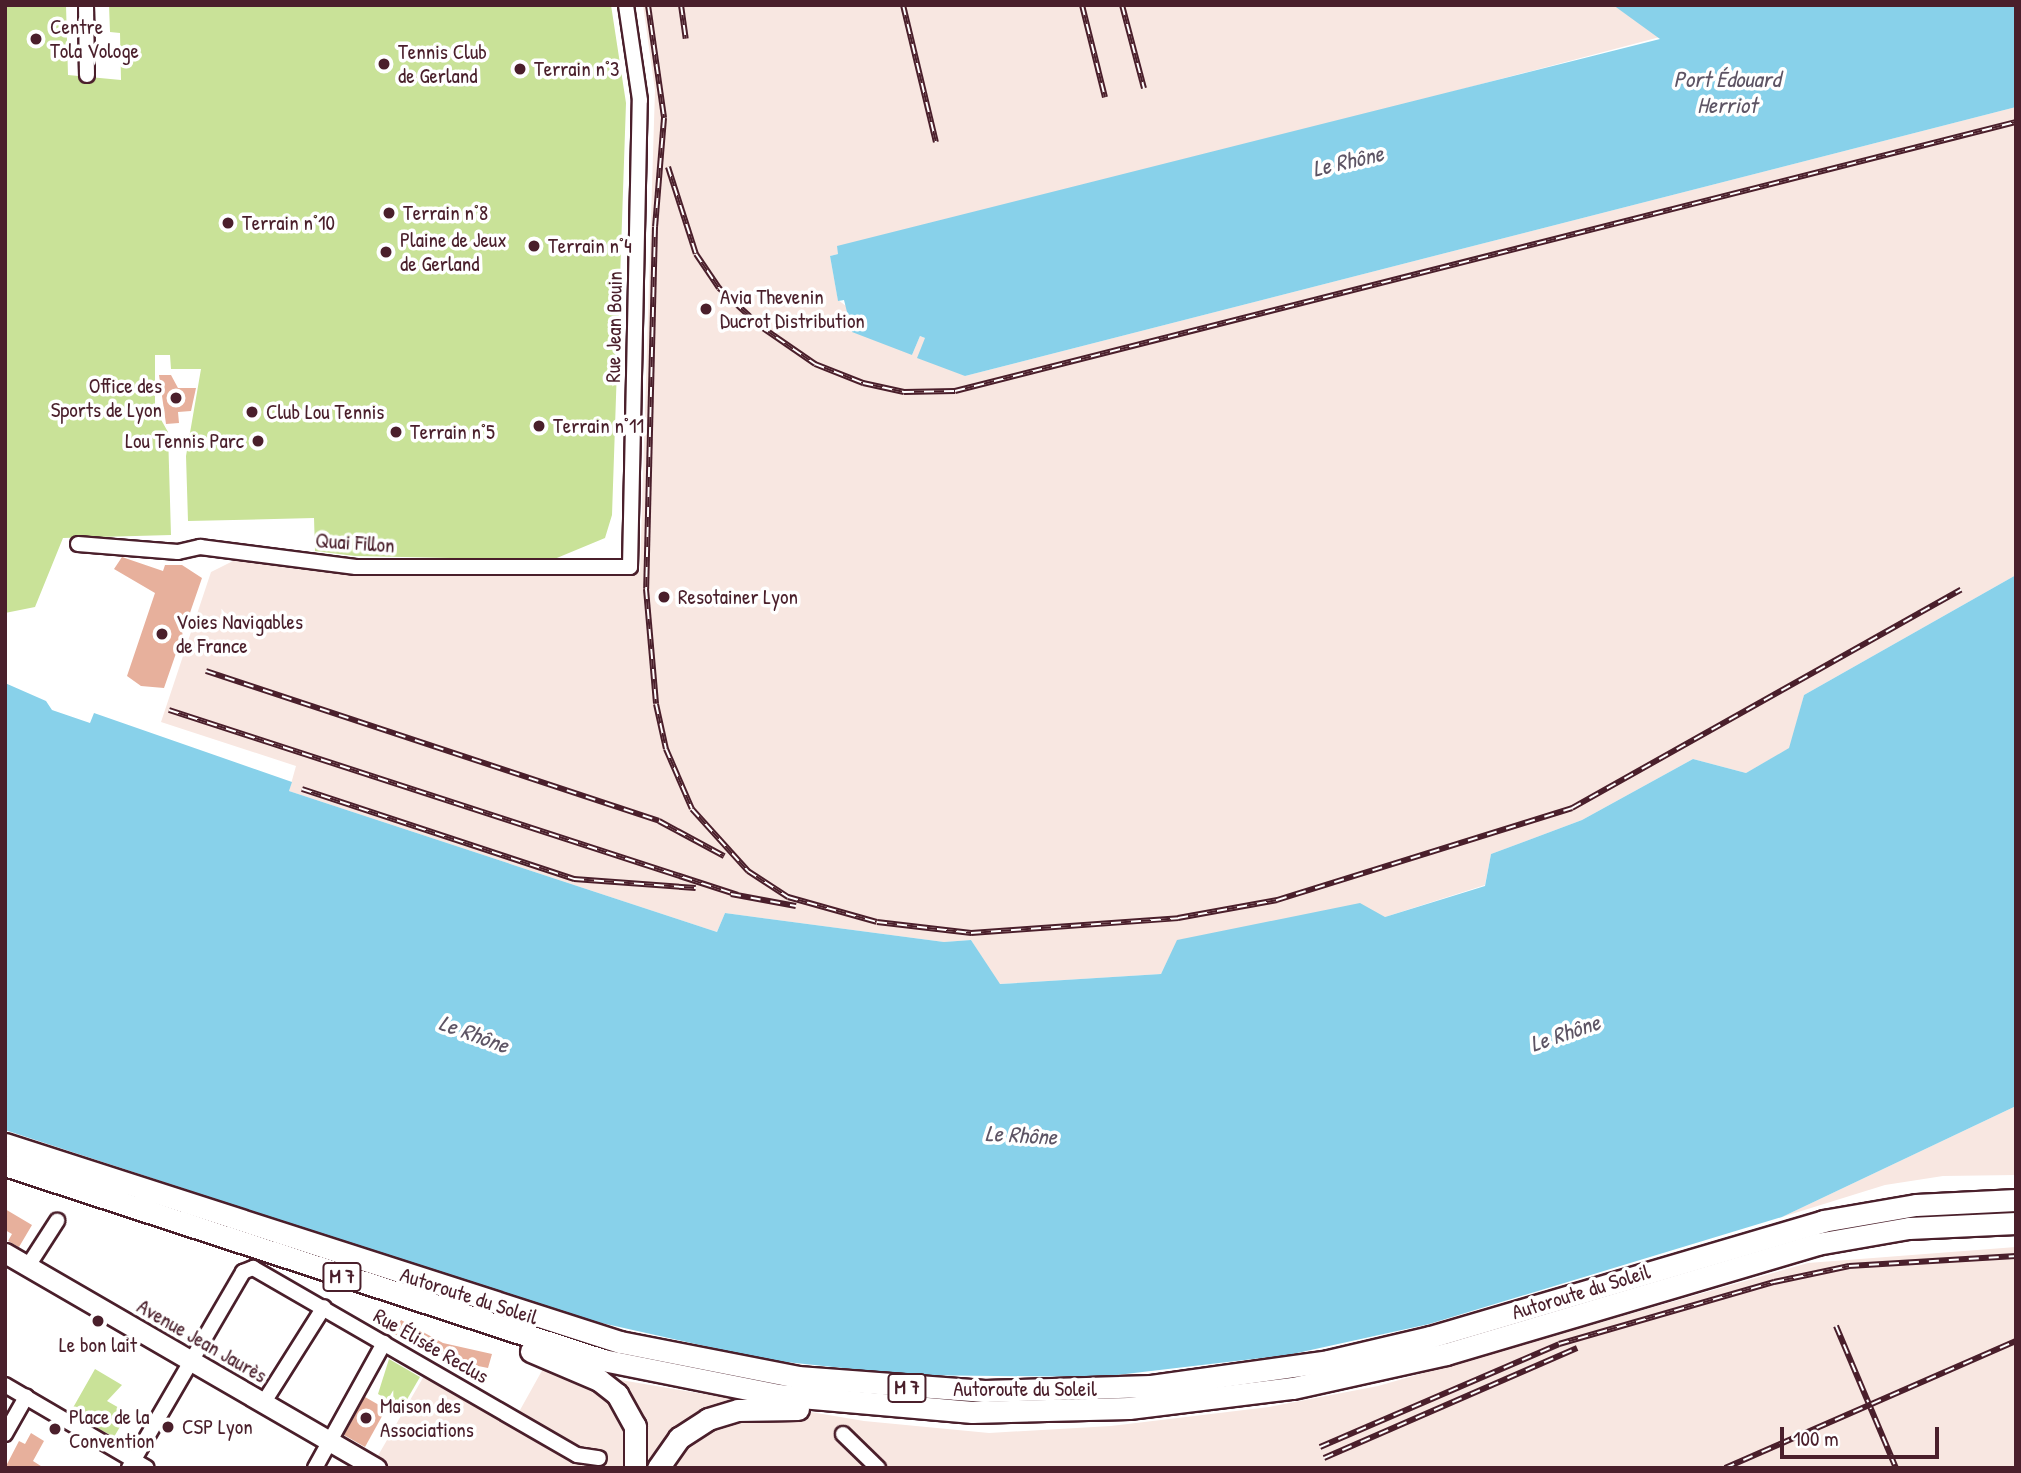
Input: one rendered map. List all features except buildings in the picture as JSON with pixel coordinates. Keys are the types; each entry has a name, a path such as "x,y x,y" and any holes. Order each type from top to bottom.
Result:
{"highway":[{"name":"Autoroute du Soleil","path":"5,1144 631,1345 798,1377 984,1391 1151,1386 1328,1361 1430,1337 1798,1227 1916,1205 2016,1200"},
{"name":"Autoroute du Soleil","path":"5,1165 546,1343 673,1376 818,1401 916,1409 1129,1408 1293,1388 1446,1354 1817,1244 1909,1228 2016,1223"},
{"path":"1916,1205 2016,1191"},
{"path":"404,1297 605,1384 633,1419 635,1468"},
{"path":"658,1468 687,1431 728,1412 916,1409"}],"main road":[{"name":"Avenue Jean Jaurès","path":"14,1262 191,1360 376,1468"}],"street":[{"path":"86,5 87,75"},
{"name":"Rue Jean Bouin","path":"626,5 640,100 630,567"},
{"name":"Quai Fillon","path":"78,544 178,552 200,547 356,567 630,567"},
{"path":"14,1262 57,1221"},
{"name":"Rue Élisée Reclus","path":"191,1360 243,1272 253,1268 273,1276 577,1455 599,1458"},
{"path":"264,1402 324,1307"},
{"path":"315,1468 384,1343"},
{"path":"131,1464 191,1360"},
{"path":"5,1385 131,1464 147,1468"},
{"path":"5,1434 26,1397"},
{"path":"843,1434 878,1468"}],"shaded area":[{"name":"Port Édouard Herriot","path":"643,5 1613,5 1660,37 830,256 838,300 912,355 920,336 925,338 965,376 2016,107 2016,575 1804,695 1790,748 1746,773 1693,759 1582,820 1491,854 1485,885 1385,917 1178,940 1161,974 999,984 971,940 944,942 725,913 717,932 289,791 296,766 161,722 211,572 237,559 354,575 640,572 655,90"},
{"path":"2016,1106 2016,1175 1943,1176 1885,1185 1782,1217"},
{"path":"2016,1247 2016,1468 372,1466 428,1369 515,1419 544,1367 864,1421 989,1433 1111,1426 1269,1407 1378,1386 1808,1263"}],"green space":[{"name":"Plaine de Jeux de Gerland","path":"5,5 66,5 68,75 121,80 120,33 110,32 109,5 611,5 626,103 612,515 605,538 552,560 355,556 315,551 314,518 188,521 186,456 201,369 171,369 170,355 155,355 155,409 168,432 171,535 63,538 35,607 5,613"},
{"path":"389,1359 420,1377 402,1408 378,1394"},
{"path":"95,1369 122,1385 107,1401 128,1413 114,1437 70,1413"}],"water":[{"name":"Port Édouard Herriot","path":"1613,5 2016,5 2016,107 965,376 917,358 925,338 920,336 912,355 852,332 844,300 838,301 830,256 838,254 837,246 1660,39"},
{"name":"Le Rhône","path":"2016,575 2016,1106 1782,1217 1429,1324 1288,1355 1100,1377 909,1375 767,1360 579,1318 5,1130 5,683 46,701 52,710 90,723 94,713 292,782 289,791 717,932 725,913 944,942 971,940 1000,984 1161,974 1177,940 1360,903 1385,917 1485,886 1491,854 1582,820 1693,759 1746,773 1789,748 1804,695"}],"railway":[{"path":"648,5 664,118 655,227 646,589 656,704 666,749 692,809 748,871 788,897 877,922 971,933 1178,918 1277,900 1572,808 1961,590"},
{"path":"681,5 686,39"},
{"path":"903,5 936,142"},
{"path":"1082,5 1105,97"},
{"path":"1122,5 1144,88"},
{"path":"668,167 696,254 719,288 760,326 815,364 863,383 904,392 955,391 2016,122"},
{"path":"206,671 659,821 724,856"},
{"path":"169,710 738,895"},
{"path":"302,789 574,879 696,888"},
{"path":"731,894 796,906"},
{"path":"1320,1447 1559,1344 1774,1282 1849,1266 2016,1256"},
{"path":"1836,1326 1896,1468"},
{"path":"1725,1468 2016,1341"},
{"path":"1324,1458 1577,1348"}],"place":[{"name":"Centre Tola Vologe","path":"36,39"},
{"name":"Tennis Club de Gerland","path":"384,64"},
{"name":"Terrain n°3","path":"520,69"},
{"name":"Terrain n°8","path":"389,213"},
{"name":"Terrain n°10","path":"228,223"},
{"name":"Terrain n°4","path":"534,246"},
{"name":"Plaine de Jeux de Gerland","path":"386,252"},
{"name":"Avia Thevenin Ducrot Distribution","path":"706,309"},
{"name":"Office des Sports de Lyon","path":"176,398"},
{"name":"Club Lou Tennis","path":"252,412"},
{"name":"Terrain n°11","path":"539,426"},
{"name":"Terrain n°5","path":"396,432"},
{"name":"Lou Tennis Parc","path":"258,441"},
{"name":"Resotainer Lyon","path":"664,597"},
{"name":"Voies Navigables de France","path":"162,634"},
{"name":"Le bon lait","path":"98,1321"},
{"name":"Maison des Associations","path":"366,1418"},
{"name":"CSP Lyon","path":"168,1427"},
{"name":"Place de la Convention","path":"55,1429"}]}
